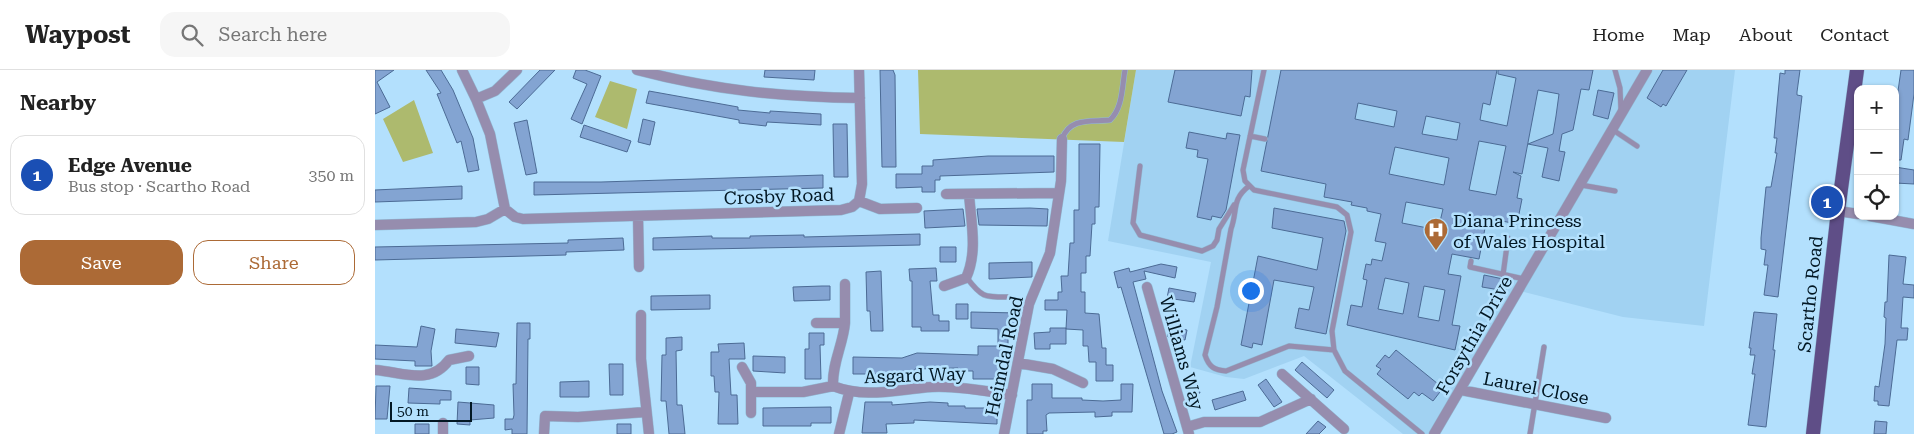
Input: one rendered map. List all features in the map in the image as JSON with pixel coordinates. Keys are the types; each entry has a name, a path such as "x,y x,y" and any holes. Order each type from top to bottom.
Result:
{"main road":[{"name":"Scartho Road","path":"1813,434 1838,211 1857,70"}],"street":[{"path":"375,225 476,222 488,219 505,209 490,134 477,99 461,70"},
{"path":"477,99 495,90 517,70"},
{"path":"637,70 715,88 760,94 859,98"},
{"path":"859,70 862,184 859,201"},
{"name":"Forsythia Drive","path":"1434,434 1647,70"},
{"name":"Heimdal Road","path":"1004,434 1029,304 1050,253 1061,182 1062,139"},
{"path":"946,194 1059,192"},
{"path":"944,286 966,278 973,251 969,194"},
{"name":"Crosby Road","path":"505,209 515,217 523,220 841,210 852,208 859,201 881,209 917,208"},
{"path":"1838,211 1854,213"},
{"path":"638,216 639,267"},
{"path":"1892,220 1914,224"},
{"path":"751,392 803,392 833,386 833,366 844,338 845,284"},
{"name":"Williams Way","path":"1147,287 1188,431 1204,422 1260,422 1311,399"},
{"path":"641,315 645,412 649,434"},
{"path":"816,323 845,323"},
{"path":"375,370 410,375 433,374 442,370 449,360 469,356"},
{"path":"1018,363 1053,370 1083,383"},
{"path":"742,366 751,383 751,413"},
{"path":"1282,374 1344,429"},
{"name":"Asgard Way","path":"833,386 849,393 895,392 947,387 1012,395"},
{"name":"Laurel Close","path":"1461,390 1606,418"},
{"name":"Asgard Way","path":"839,434 849,393"},
{"path":"544,434 545,416 578,417 645,412"},
{"path":"443,423 443,434"}],"lane":[{"path":"1062,139 1065,130 1072,124 1110,120 1114,116 1118,109 1125,70"},
{"path":"1264,70 1243,170 1249,186 1261,191 1337,207 1347,215 1351,232 1333,331 1333,350 1345,371 1423,434"},
{"path":"1615,70 1620,88 1621,116"},
{"path":"1613,130 1637,146"},
{"path":"1250,136 1265,139"},
{"path":"1141,166 1133,223 1140,235 1202,251 1209,250 1217,240 1219,229 1234,208 1237,195 1249,186"},
{"path":"1581,185 1615,191"},
{"path":"1236,200 1235,217 1231,229 1217,307 1205,355 1207,362 1217,370 1226,371 1289,346 1333,350"},
{"path":"1503,275 1508,238"},
{"path":"1471,261 1470,267 1525,279"},
{"path":"966,278 984,296 1009,297"},
{"path":"1530,434 1544,347"},
{"path":"1505,383 1538,388"}],"shaded area":[{"name":"Diana Princess of Wales Hospital","path":"1136,70 1735,70 1704,326 1623,317 1520,291 1434,434 1403,434 1304,356 1244,379 1226,377 1190,367 1211,262 1108,241"}],"green space":[{"path":"918,70 1136,70 1124,142 920,134"},
{"path":"610,81 637,89 627,129 595,117"},
{"path":"414,100 433,153 403,162 383,119"}],"building":[{"path":"375,70 394,70 377,82 390,107 375,114"},
{"path":"426,70 441,70 453,90 473,138 479,170 468,172 461,141 457,143 437,94 441,93"},
{"path":"540,70 555,70 517,109 509,102"},
{"path":"576,70 585,70 601,76 582,124 571,119 587,84 573,78"},
{"path":"765,70 815,70 814,80 764,77"},
{"path":"880,70 893,70 895,75 896,167 882,167"},
{"path":"1175,70 1252,70 1250,97 1245,96 1241,116 1168,102"},
{"path":"1281,70 1497,70 1490,105 1483,103 1480,120 1507,126 1516,78 1498,74 1498,70 1593,70 1589,90 1581,89 1573,130 1562,134 1559,151 1565,152 1559,181 1542,177 1548,148 1528,144 1553,134 1559,94 1538,90 1522,174 1513,172 1521,176 1517,198 1522,199 1517,224 1487,218 1479,259 1452,254 1448,274 1461,276 1452,325 1460,326 1455,350 1347,325 1351,305 1362,307 1367,280 1363,279 1366,264 1371,265 1372,259 1382,261 1386,243 1375,241 1381,214 1367,211 1367,208 1351,205 1352,202 1324,197 1326,184 1261,171","holes":["1358,103 1397,111 1394,127 1355,119","1426,116 1460,123 1457,140 1422,134","1479,141 1506,146 1496,195 1469,190","1395,147 1449,158 1444,185 1389,174","1406,202 1443,209 1438,230 1402,223","1385,278 1409,283 1403,314 1378,309","1424,286 1445,290 1439,321 1418,317"]},
{"path":"1663,70 1687,70 1666,106 1663,104 1661,107 1647,98"},
{"path":"1785,70 1800,70 1797,95 1802,96 1778,297 1764,295 1768,265 1764,265 1766,250 1761,249 1761,238 1766,187 1771,187 1777,153 1775,153 1777,138 1774,138 1780,73 1785,74"},
{"path":"1901,70 1914,70 1914,94 1908,140 1904,139 1901,160 1899,160 1899,85"},
{"path":"1598,90 1614,93 1608,119 1593,115"},
{"path":"649,91 738,107 738,110 821,114 821,125 767,122 766,126 739,123 739,120 646,103"},
{"path":"643,119 655,122 650,145 638,142"},
{"path":"527,120 537,173 526,175 514,123"},
{"path":"833,124 847,124 848,177 834,177"},
{"path":"584,125 631,141 627,152 580,137"},
{"path":"1189,132 1226,139 1227,133 1240,135 1226,210 1221,218 1212,216 1211,220 1197,217 1208,159 1197,157 1198,150 1186,148"},
{"path":"1079,144 1100,144 1099,207 1095,207 1095,224 1092,224 1090,256 1086,256 1086,273 1081,273 1081,292 1085,292 1085,313 1099,314 1102,348 1106,348 1106,365 1113,365 1113,381 1096,381 1096,362 1089,362 1088,346 1083,346 1083,330 1066,329 1067,310 1045,310 1045,300 1058,300 1058,292 1062,292 1061,276 1068,276 1070,243 1074,243 1074,210 1079,210"},
{"path":"988,156 1054,156 1054,172 940,176 940,180 935,180 935,192 922,192 922,187 896,188 896,174 922,174 922,166 933,166 933,160"},
{"path":"1899,168 1914,170 1914,184 1899,183"},
{"path":"823,175 823,188 534,195 534,182 601,182"},
{"path":"462,186 462,199 375,202 375,190"},
{"path":"1274,208 1344,221 1346,231 1326,334 1295,328 1299,308 1309,310 1314,287 1274,280 1262,345 1253,343 1252,348 1241,345 1258,256 1317,270 1323,238 1272,228"},
{"path":"963,209 965,226 925,228 924,211"},
{"path":"977,209 1048,209 1047,226 979,225"},
{"path":"920,234 920,245 653,250 653,238"},
{"path":"623,238 624,250 566,252 566,255 375,260 375,247 568,243 568,240"},
{"path":"940,247 956,247 956,262 940,262"},
{"path":"1889,255 1906,257 1903,284 1914,285 1914,298 1903,297 1901,328 1908,328 1907,340 1897,340 1889,406 1878,405 1878,401 1874,401 1875,386 1879,387 1885,344 1886,318 1884,317 1885,302 1887,302"},
{"path":"1032,262 1032,277 989,279 989,263"},
{"path":"1161,264 1177,267 1175,278 1144,271 1146,279 1133,282 1162,391 1177,432 1172,434 1164,434 1121,287 1118,288 1114,272 1129,268 1130,272"},
{"path":"936,268 937,281 930,281 933,315 939,315 939,321 949,321 949,331 921,331 921,327 912,327 912,281 910,281 909,269"},
{"path":"881,271 883,331 871,331 870,311 867,311 866,272"},
{"path":"1484,275 1508,280 1506,291 1482,287"},
{"path":"830,286 830,300 794,301 793,287"},
{"path":"1169,288 1196,293 1194,302 1167,298"},
{"path":"710,295 710,309 651,310 651,296"},
{"path":"956,304 968,304 968,319 956,319"},
{"path":"971,312 1018,313 1017,328 1008,328 1008,354 1001,354 1001,379 973,379 973,371 958,371 958,368 915,369 915,371 895,374 853,374 853,357 902,358 917,353 978,355 978,346 998,346 998,329 971,328"},
{"path":"1754,312 1777,314 1766,427 1748,425 1755,374 1752,374 1755,355 1750,355 1751,348 1749,348"},
{"path":"517,323 530,323 530,339 528,339 527,434 512,434 512,429 505,430 505,419 513,419 514,415 513,384 516,384"},
{"path":"421,326 435,329 431,351 432,366 415,366 415,361 375,359 375,345 417,347"},
{"path":"1167,326 1187,330 1185,340 1168,337"},
{"path":"1050,328 1066,328 1066,344 1050,344 1050,349 1035,349 1034,333 1050,332"},
{"path":"456,329 499,333 496,347 455,343"},
{"path":"809,333 824,333 824,345 820,345 821,379 805,379 805,349 809,349"},
{"path":"682,337 682,350 676,351 677,405 682,405 685,434 669,434 666,401 661,401 662,355 666,355 666,338"},
{"path":"744,343 745,359 729,359 731,395 737,395 738,424 718,424 719,392 715,392 714,376 711,376 711,352 719,352 718,344"},
{"path":"1396,350 1443,388 1433,401 1422,393 1419,396 1414,392 1408,399 1377,374 1381,369 1376,366 1385,355 1389,358"},
{"path":"753,356 785,357 785,373 753,371"},
{"path":"1302,362 1334,390 1327,398 1295,370"},
{"path":"609,364 623,364 623,395 610,395"},
{"path":"466,367 479,367 479,385 466,384"},
{"path":"1196,379 1200,393 1190,395 1187,382"},
{"path":"1266,379 1282,402 1274,407 1258,385"},
{"path":"589,381 589,397 560,397 560,382"},
{"path":"1032,384 1052,384 1052,398 1082,398 1082,400 1103,401 1121,400 1121,384 1133,384 1132,412 1112,412 1112,416 1095,417 1095,412 1049,413 1046,415 1047,431 1043,431 1043,434 1027,434 1027,400 1032,400"},
{"path":"376,386 390,386 387,419 375,419"},
{"path":"409,388 451,391 451,400 440,400 440,404 408,403"},
{"path":"1243,391 1246,400 1215,410 1212,400"},
{"path":"458,402 494,405 494,418 470,420 470,425 457,424"},
{"path":"865,402 892,402 892,405 930,402 948,403 948,406 965,406 965,408 997,408 997,424 914,420 914,423 886,424 887,433 862,433"},
{"path":"831,407 831,423 811,423 811,426 763,426 763,408"},
{"path":"1318,421 1326,427 1319,434 1306,434"},
{"path":"1875,421 1887,422 1886,434 1874,434"},
{"path":"415,424 429,424 429,434 415,434"},
{"path":"617,424 631,424 631,434 617,434"}],"place":[{"name":"Edge Avenue","path":"1827,202"},
{"name":"Diana Princess of Wales Hospital","path":"1436,251"}]}
